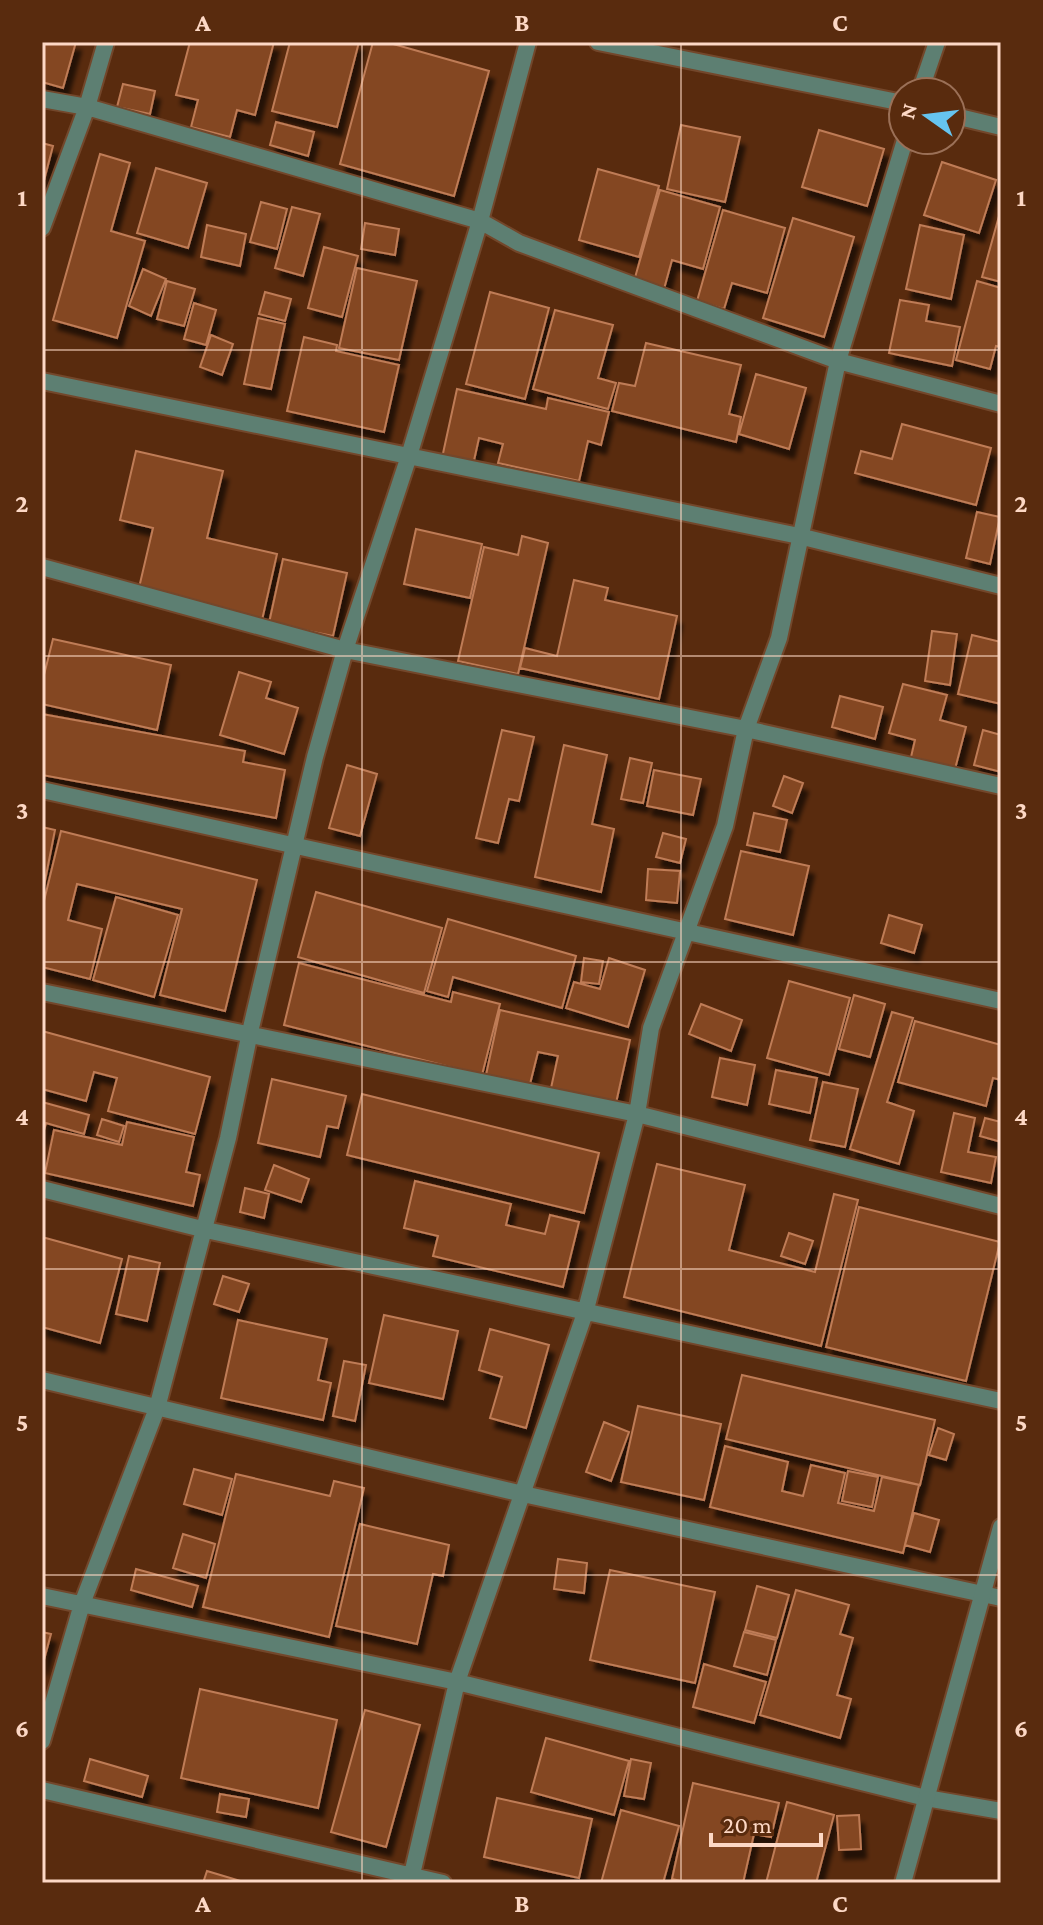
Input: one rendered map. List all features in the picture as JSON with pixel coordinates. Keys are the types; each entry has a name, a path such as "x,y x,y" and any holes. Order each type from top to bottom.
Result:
{"street":[{"path":"42,228 87,107 106,42"},
{"path":"42,1741 82,1604 157,1408 206,1230 315,757 345,650 409,456 480,221 528,42"},
{"path":"598,42 887,100"},
{"path":"925,76 937,42"},
{"path":"42,99 87,107 480,221 519,243 838,361 1001,404"},
{"path":"967,119 1001,127"},
{"path":"411,1879 457,1682 585,1313 637,1114 651,1028 725,826 746,729 779,638 838,361 900,156"},
{"path":"42,381 799,536 1001,586"},
{"path":"42,567 345,650 746,729 1001,786"},
{"path":"42,790 1001,1001"},
{"path":"42,992 250,1032 637,1114 1001,1206"},
{"path":"42,1189 206,1230 1001,1401"},
{"path":"42,1380 523,1494 1001,1598"},
{"path":"903,1883 1001,1527"},
{"path":"42,1596 457,1682 926,1798 1001,1811"},
{"path":"42,1790 411,1879 443,1883"}],"building":[{"path":"42,42 76,42 63,88 42,82"},
{"path":"190,42 274,42 255,115 237,110 230,137 191,127 198,100 176,95"},
{"path":"290,42 359,42 337,127 272,111"},
{"path":"373,42 386,42 489,71 454,196 340,164"},
{"path":"123,84 155,91 150,114 117,107"},
{"path":"276,122 314,132 308,156 270,145"},
{"path":"681,125 740,137 725,202 667,189"},
{"path":"819,130 884,149 867,206 802,187"},
{"path":"42,143 53,146 42,188"},
{"path":"100,154 130,163 111,231 145,241 117,338 53,320"},
{"path":"942,162 996,180 979,233 924,215"},
{"path":"156,168 207,183 188,248 137,233"},
{"path":"598,169 659,186 639,257 579,240"},
{"path":"660,190 720,207 703,269 672,260 664,289 634,281"},
{"path":"261,202 287,209 277,249 250,242"},
{"path":"292,207 320,214 303,276 275,268"},
{"path":"1001,209 1001,282 982,277"},
{"path":"723,210 785,228 767,293 732,283 724,309 697,301"},
{"path":"793,218 854,237 824,337 763,318"},
{"path":"365,223 399,229 395,255 361,249"},
{"path":"207,225 246,234 240,266 201,257"},
{"path":"920,225 964,235 951,299 906,289"},
{"path":"324,247 358,256 342,317 308,308"},
{"path":"357,268 417,281 399,360 339,348"},
{"path":"143,269 166,279 151,316 129,306"},
{"path":"167,281 195,289 184,326 157,319"},
{"path":"977,281 1001,288 1001,347 996,346 990,369 956,360"},
{"path":"265,292 291,299 285,321 259,314"},
{"path":"490,292 549,308 525,399 466,384"},
{"path":"900,300 929,305 926,321 960,327 952,366 889,353"},
{"path":"194,303 216,310 206,345 184,339"},
{"path":"555,310 613,325 598,378 616,383 608,409 533,389"},
{"path":"258,318 285,324 271,389 244,384"},
{"path":"211,335 233,344 222,375 200,367"},
{"path":"304,337 337,345 336,351 399,365 384,432 287,411"},
{"path":"646,343 741,365 729,414 741,417 736,442 612,411 619,383 635,386"},
{"path":"756,374 806,388 789,449 739,434"},
{"path":"457,389 546,409 548,398 609,412 601,445 588,441 579,481 498,463 503,444 479,438 473,465 442,458"},
{"path":"902,424 991,448 976,505 855,473 861,451 892,459"},
{"path":"136,451 223,471 207,538 277,554 262,620 138,592 153,528 120,520"},
{"path":"977,512 1000,517 990,564 966,558"},
{"path":"416,529 482,544 470,598 404,584"},
{"path":"522,536 548,543 518,674 458,661 484,547 518,555"},
{"path":"283,559 347,573 333,636 269,623"},
{"path":"574,580 608,588 605,600 677,616 659,699 520,668 525,648 557,656"},
{"path":"932,631 957,634 950,685 925,681"},
{"path":"972,635 1001,642 1001,704 958,694"},
{"path":"53,639 171,665 157,730 42,704 42,683"},
{"path":"239,672 271,682 266,698 298,708 284,754 220,735"},
{"path":"903,684 947,695 940,720 966,727 955,769 911,757 915,740 889,733"},
{"path":"840,696 883,707 875,739 832,727"},
{"path":"42,714 245,751 243,762 285,770 276,818 42,775"},
{"path":"502,730 534,737 519,801 509,799 498,843 476,838"},
{"path":"983,730 1001,735 1001,772 974,765"},
{"path":"564,745 607,755 592,824 614,829 601,892 535,877"},
{"path":"630,758 652,763 643,803 621,799"},
{"path":"347,765 377,774 360,836 329,828"},
{"path":"654,770 701,779 693,815 647,806"},
{"path":"784,776 803,783 792,813 773,806"},
{"path":"754,813 787,820 780,852 747,845"},
{"path":"42,827 55,830 42,896"},
{"path":"61,831 257,880 225,1011 160,995 182,909 77,884 68,920 102,929 90,979 42,967 42,909"},
{"path":"663,833 686,839 680,863 656,857"},
{"path":"741,851 809,866 793,935 725,919"},
{"path":"648,869 680,871 677,903 646,900"},
{"path":"316,892 442,928 424,993 298,957"},
{"path":"116,897 178,915 154,997 93,980"},
{"path":"889,915 922,925 914,953 881,943"},
{"path":"448,919 576,956 562,1008 453,977 448,997 427,991"},
{"path":"584,958 603,961 599,984 581,982"},
{"path":"609,958 645,970 628,1027 566,1008 574,982 600,989"},
{"path":"299,963 451,1002 453,992 500,1004 482,1075 284,1025"},
{"path":"789,981 850,998 829,1075 767,1058"},
{"path":"854,995 885,1004 870,1057 839,1049"},
{"path":"701,1004 742,1020 731,1051 689,1034"},
{"path":"500,1010 630,1040 616,1103 551,1088 558,1056 538,1052 530,1084 486,1075"},
{"path":"892,1012 913,1018 887,1102 914,1111 899,1164 850,1149"},
{"path":"915,1021 1001,1045 1001,1080 993,1078 986,1106 898,1082"},
{"path":"42,1031 210,1077 195,1134 108,1111 117,1078 94,1072 86,1101 42,1089"},
{"path":"720,1058 755,1065 747,1105 712,1097"},
{"path":"776,1070 817,1078 810,1113 769,1104"},
{"path":"272,1079 346,1096 338,1128 327,1126 320,1157 258,1143"},
{"path":"823,1082 858,1089 845,1147 810,1140"},
{"path":"362,1094 599,1153 584,1213 347,1155"},
{"path":"42,1102 89,1115 84,1134 46,1123 42,1137"},
{"path":"954,1113 975,1118 968,1152 996,1157 991,1183 941,1172"},
{"path":"985,1118 1001,1122 1001,1142 980,1136"},
{"path":"102,1119 124,1126 119,1142 97,1135"},
{"path":"127,1122 194,1137 186,1172 200,1175 193,1206 45,1173 54,1130 122,1145"},
{"path":"657,1164 745,1185 729,1250 815,1272 834,1194 858,1200 821,1346 624,1297"},
{"path":"274,1165 309,1179 301,1202 265,1190"},
{"path":"415,1181 511,1204 506,1225 545,1234 550,1215 579,1222 563,1287 433,1256 438,1236 404,1228"},
{"path":"245,1188 269,1194 264,1218 240,1212"},
{"path":"859,1207 1000,1242 966,1381 826,1347"},
{"path":"789,1233 813,1241 805,1264 781,1256"},
{"path":"42,1237 122,1259 100,1343 42,1327"},
{"path":"129,1256 160,1263 147,1321 116,1314"},
{"path":"223,1276 249,1284 239,1312 214,1304"},
{"path":"384,1315 458,1331 443,1399 369,1383"},
{"path":"238,1320 327,1339 318,1380 331,1383 323,1420 221,1398"},
{"path":"490,1329 549,1345 526,1428 490,1418 502,1377 479,1370"},
{"path":"344,1361 366,1365 355,1421 333,1416"},
{"path":"742,1375 935,1420 920,1485 726,1439"},
{"path":"638,1406 721,1424 704,1500 621,1482"},
{"path":"604,1422 629,1432 611,1481 586,1472"},
{"path":"938,1428 954,1434 946,1460 929,1455"},
{"path":"725,1446 788,1462 782,1491 803,1496 811,1465 845,1473 838,1503 874,1511 882,1477 919,1485 903,1553 710,1507"},
{"path":"194,1469 232,1479 222,1515 184,1504"},
{"path":"848,1471 878,1477 872,1507 842,1501"},
{"path":"236,1474 330,1496 334,1481 364,1488 329,1637 203,1607"},
{"path":"914,1513 939,1520 930,1552 905,1545"},
{"path":"360,1524 449,1545 443,1576 433,1574 417,1644 336,1626"},
{"path":"183,1534 215,1544 206,1578 173,1568"},
{"path":"558,1559 587,1563 584,1593 554,1589"},
{"path":"136,1569 198,1586 192,1607 131,1590"},
{"path":"610,1570 715,1592 695,1683 590,1660"},
{"path":"757,1586 789,1595 777,1638 745,1630"},
{"path":"796,1590 849,1605 840,1634 853,1638 837,1695 851,1699 840,1738 760,1715"},
{"path":"42,1632 51,1634 42,1667"},
{"path":"744,1632 776,1640 767,1675 734,1666"},
{"path":"704,1664 766,1682 754,1723 693,1707"},
{"path":"200,1689 337,1720 318,1808 181,1778"},
{"path":"365,1710 420,1725 386,1847 331,1832"},
{"path":"546,1738 629,1761 614,1815 531,1792"},
{"path":"90,1759 148,1776 142,1797 84,1781"},
{"path":"631,1759 651,1763 644,1799 624,1796"},
{"path":"693,1783 779,1803 771,1837 754,1834 743,1883 690,1883 672,1879"},
{"path":"220,1794 249,1799 246,1817 217,1812"},
{"path":"497,1798 592,1819 579,1878 484,1857"},
{"path":"787,1802 834,1815 816,1883 766,1883"},
{"path":"621,1810 679,1826 663,1883 601,1883"},
{"path":"859,1815 861,1849 839,1850 837,1816"},
{"path":"207,1871 247,1883 203,1883"}]}
